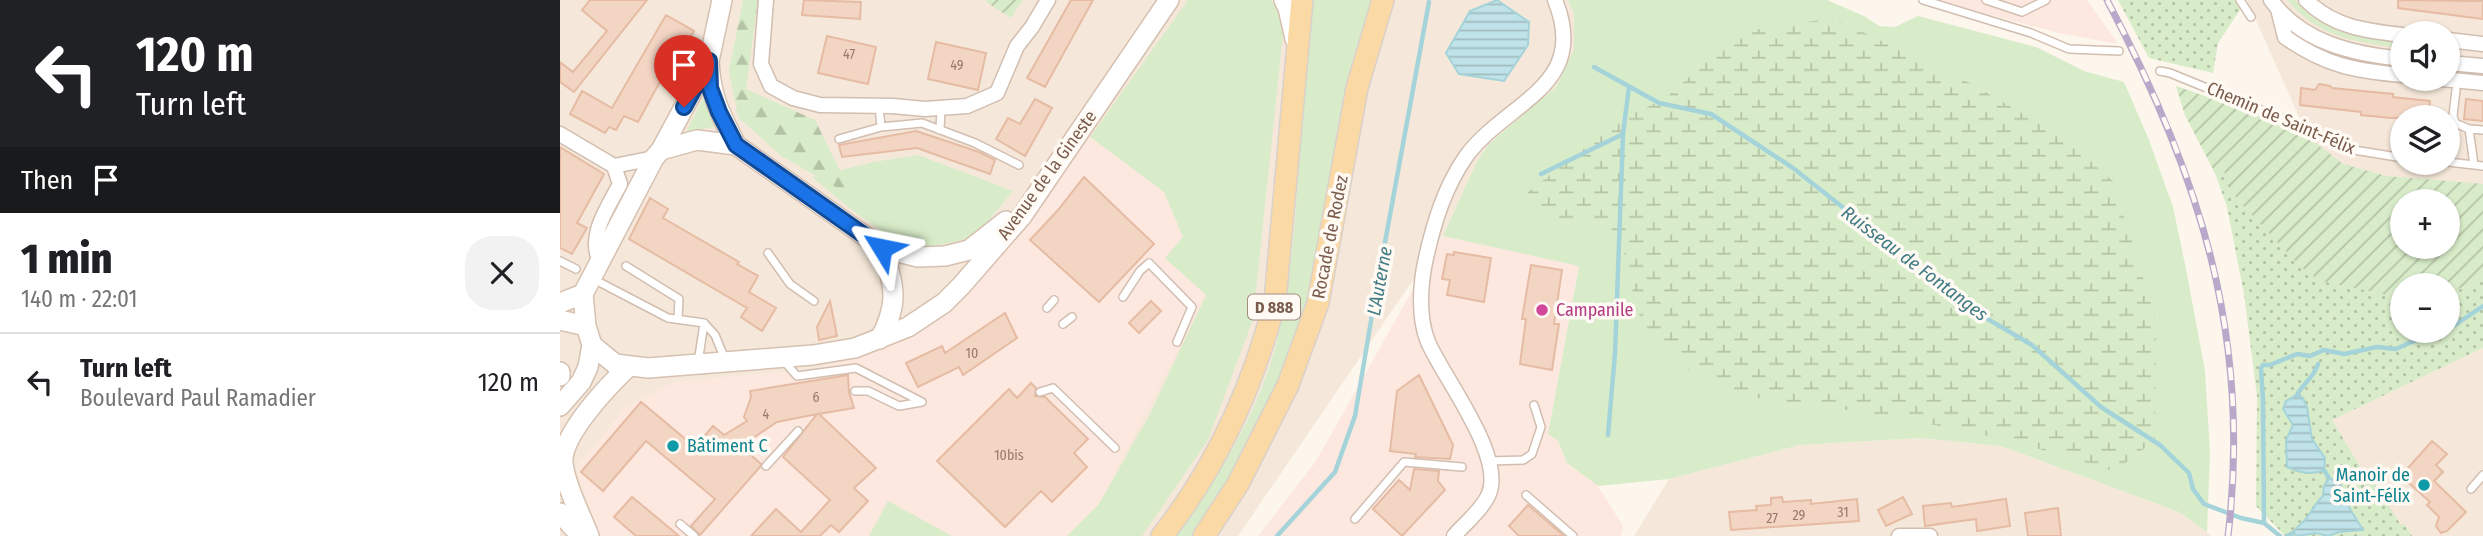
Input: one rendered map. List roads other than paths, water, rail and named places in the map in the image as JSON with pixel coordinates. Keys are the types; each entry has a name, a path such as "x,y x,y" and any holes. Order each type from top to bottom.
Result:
{"main road":[{"path":"722,0 709,61 710,88 719,112 736,145 882,248 894,286 890,319 880,338"},
{"path":"1283,0 1288,8 1298,51"},
{"name":"D 888","path":"1162,536 1215,460 1266,337 1275,301 1302,0"},
{"name":"Rocade de Rodez","path":"1205,536 1238,484 1288,385 1318,303 1357,88 1383,0"},
{"name":"Avenue de la Gineste","path":"882,248 918,257 945,256 969,250 1007,220 1165,3"},
{"name":"Avenue de la Gineste","path":"621,366 781,358 855,348 908,327 944,303 1022,216 1165,3"},
{"path":"560,406 581,382 588,367 589,335 583,294 709,61"},
{"path":"657,154 697,140 736,145"},
{"path":"560,303 583,294"},
{"path":"560,320 589,335 621,366"},
{"path":"560,431 591,390 621,366"},
{"path":"589,536 562,462 565,444 621,366"},
{"path":"560,513 581,536"}],"street":[{"path":"766,0 761,64 771,86 793,98 820,105 942,108 967,106 997,93 1017,46 1048,0"},
{"path":"1454,536 1488,497 1493,479 1490,461 1427,340 1421,303 1423,269 1441,202 1455,174 1482,138 1538,92 1556,69 1564,51 1564,33 1555,0"},
{"path":"2306,0 2334,22 2355,29 2390,33"},
{"path":"2274,4 2283,39 2328,62 2390,73"},
{"path":"2274,4 2309,34 2332,46 2354,53 2390,57"},
{"path":"2460,41 2483,44"},
{"path":"2460,64 2483,66"},
{"path":"2460,81 2483,83"},
{"path":"560,134 614,166 620,184"},
{"path":"614,166 657,154"},
{"path":"600,261 596,250 596,234 633,162"},
{"path":"1907,536 1930,536"}],"lane":[{"path":"1923,0 2031,33 2069,49 2119,51"},
{"path":"1986,0 2022,12 2046,0"},
{"path":"2240,0 2252,18"},
{"name":"Chemin de Saint-Félix","path":"2160,71 2283,119 2347,149 2390,156"},
{"path":"2456,91 2453,116 2455,123 2469,129 2483,130"},
{"path":"879,106 881,127"},
{"path":"940,130 942,108"},
{"path":"839,139 881,127 922,123 975,143 1018,165"},
{"path":"2469,129 2474,165"},
{"path":"2460,163 2483,166"},
{"path":"768,253 790,284 814,301"},
{"path":"560,261 576,269"},
{"path":"1123,297 1140,271 1149,263 1192,307 1177,342"},
{"path":"626,266 679,299 678,319"},
{"path":"601,284 668,318 704,323 715,335 726,362"},
{"path":"1047,308 1054,300"},
{"path":"1063,324 1072,317"},
{"path":"698,363 704,323"},
{"path":"781,358 797,376 856,368 922,402 899,406 868,390 855,391"},
{"path":"1040,392 1053,388 1115,448"},
{"path":"1490,461 1522,460 1532,454 1541,427 1534,405"},
{"path":"766,466 798,431"},
{"path":"1354,519 1404,462 1462,467"},
{"path":"2471,489 2483,475"},
{"path":"1526,495 1573,536"},
{"path":"680,524 694,536"}],"water":[{"path":"1497,0 1529,22 1528,45 1504,81 1459,74 1446,53 1470,11"},
{"path":"2297,395 2303,398 2307,407 2312,439 2325,458 2324,470 2319,472 2306,473 2287,467 2286,440 2293,425 2283,409 2286,401"},
{"path":"2329,478 2340,483 2350,509 2363,530 2328,536 2316,533 2297,536 2293,533 2323,496 2324,486"}],"waterway":[{"name":"L'Auterne","path":"1277,536 1335,472 1355,416 1429,2"},
{"name":"Ruisseau de Fontanges","path":"1594,67 1659,103 1711,114 1793,168 1974,311 2032,345 2101,407 2160,445 2189,473 2193,489 2204,504 2241,518 2264,523 2280,536"},
{"path":"1608,435 1615,353 1623,134 1629,87"},
{"path":"1541,174 1623,134"},
{"path":"2460,322 2483,306"},
{"path":"2264,523 2263,365 2270,365 2297,354 2310,356 2324,350 2344,354 2377,347 2396,349 2409,343"},
{"path":"2297,395 2318,364"},
{"path":"2324,470 2329,478"},
{"path":"2287,536 2293,533"}],"railway":[{"path":"2107,0 2168,129 2192,193 2211,258 2225,324 2232,392 2233,463 2228,536"}],"place":[{"name":"Campanile","path":"1542,310"},
{"name":"Bâtiment C","path":"673,446"},
{"name":"Manoir de Saint-Félix","path":"2424,485"}]}
